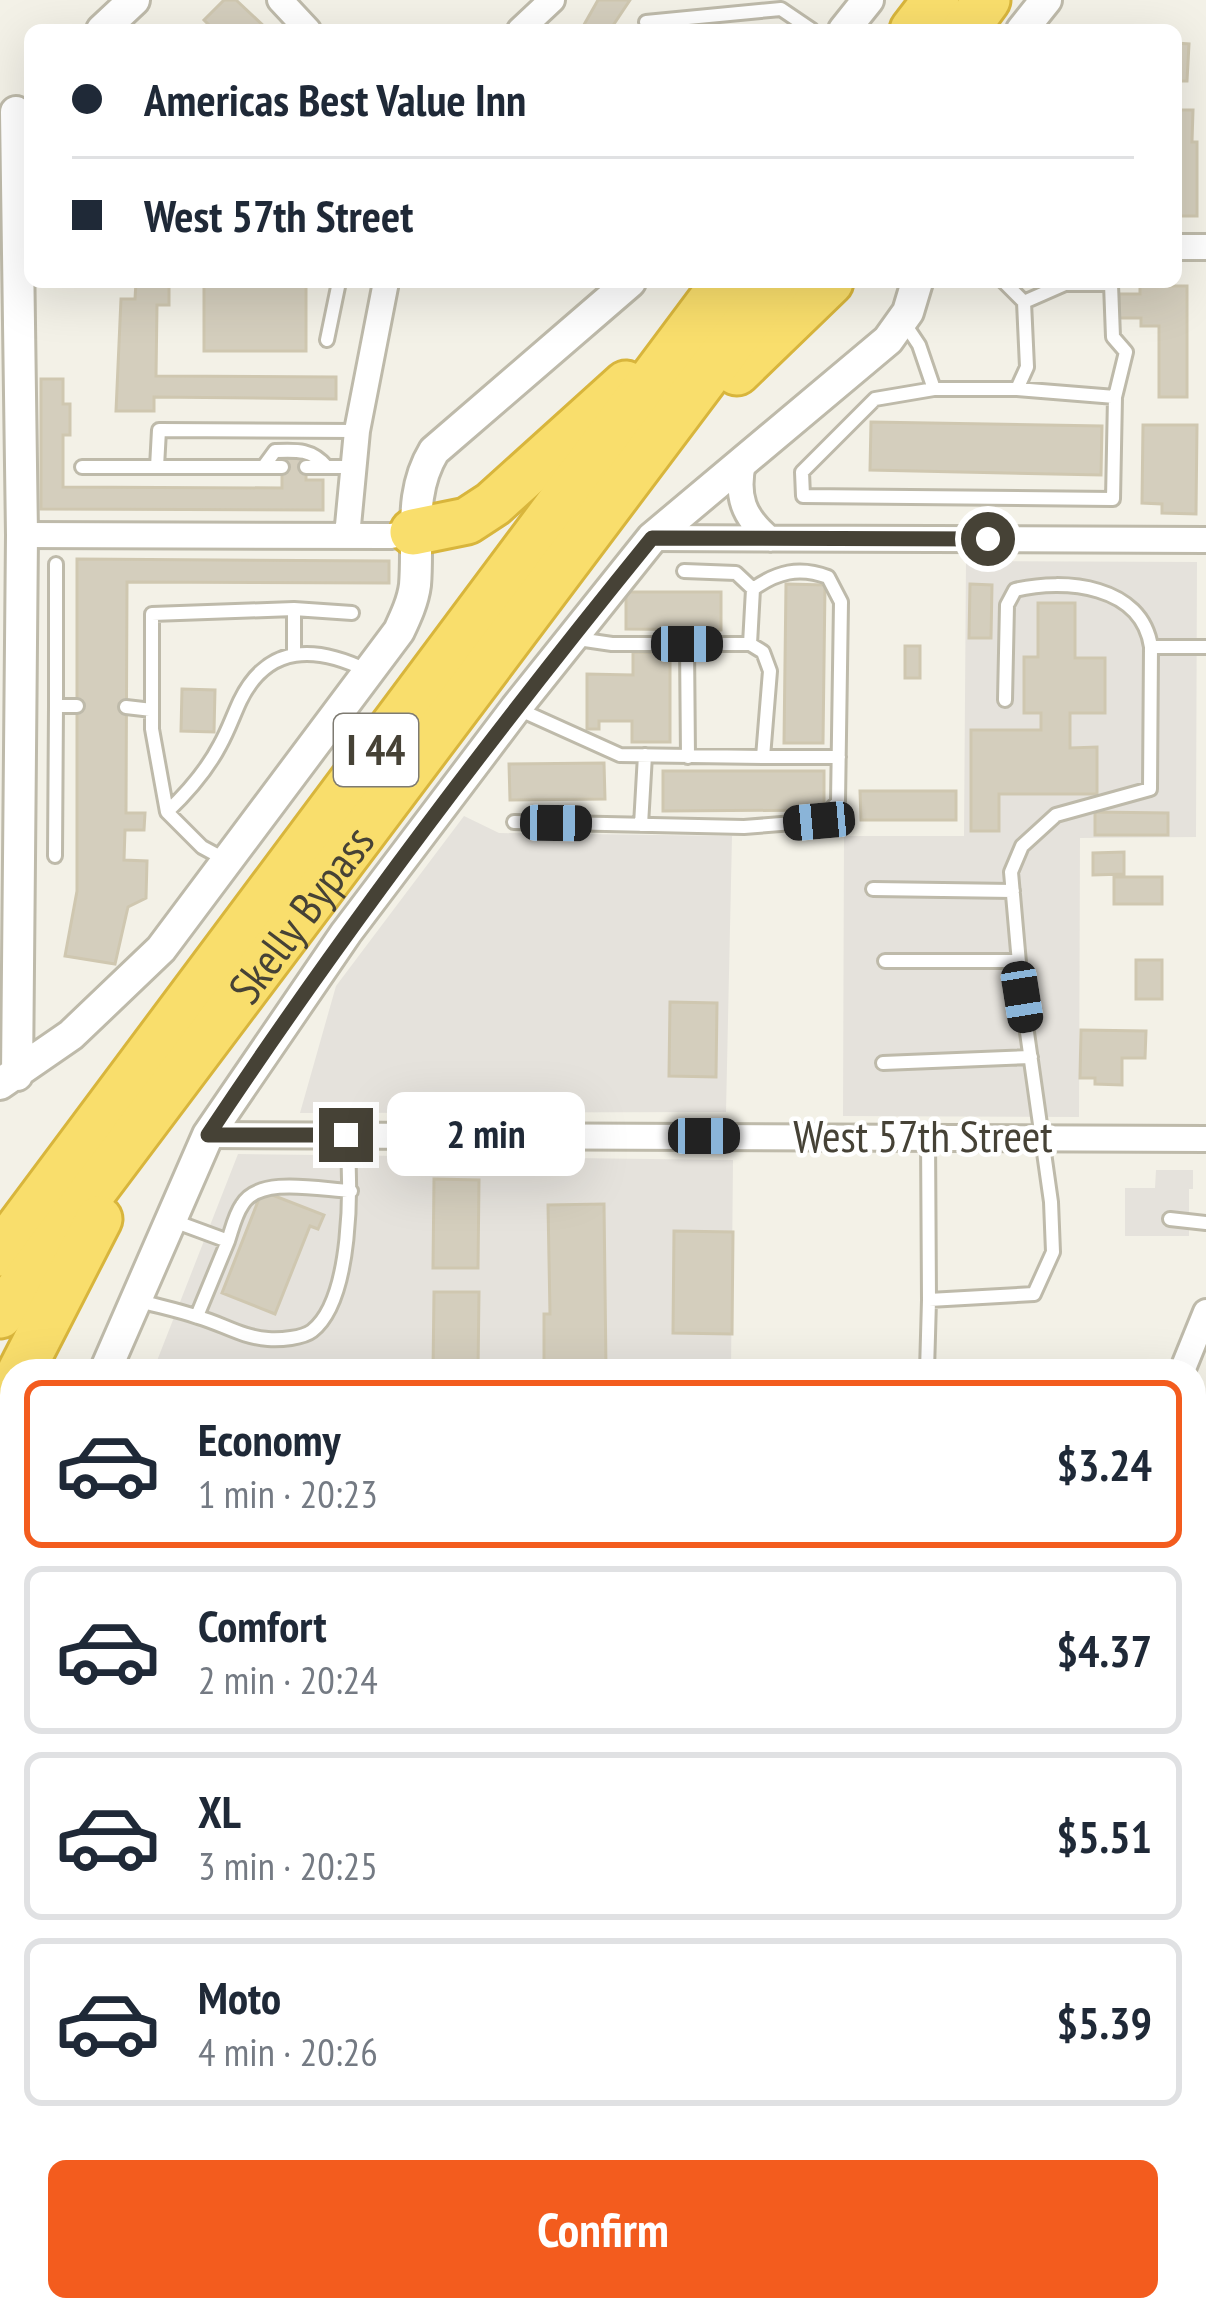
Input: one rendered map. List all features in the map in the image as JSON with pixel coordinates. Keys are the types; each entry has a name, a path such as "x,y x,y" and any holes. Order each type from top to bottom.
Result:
{"highway":[{"name":"Skelly Bypass","path":"0,1253 720,288"},
{"name":"Skelly Bypass","path":"0,1315 773,288"},
{"path":"640,466 824,288"},
{"path":"413,532 467,521 493,503 691,327"},
{"path":"27,1359 158,1104"},
{"path":"0,1227 60,1172"}],"street":[{"path":"108,24 134,0"},
{"path":"280,0 302,24"},
{"path":"849,24 868,0"},
{"path":"1027,24 1046,0"},
{"path":"9,1080 22,535 15,113"},
{"path":"347,536 340,466 357,431 385,288"},
{"path":"110,1359 208,1135 346,933 652,538 888,340 915,288"},
{"path":"9,1080 71,1035 137,974 399,631 415,583 413,532 419,488 434,451 596,297"},
{"path":"743,463 743,508 770,538"},
{"path":"22,535 392,536 413,532"},
{"path":"652,538 1206,540"},
{"name":"West 57th Street","path":"208,1135 1206,1139"},
{"path":"1187,1359 1206,1312"}],"lane":[{"path":"646,22 781,9 803,24"},
{"path":"327,340 338,288"},
{"path":"1010,288 1024,302 1027,367 1017,389"},
{"path":"1024,302 1056,288"},
{"path":"1111,288 1113,337 1126,352 1115,397 1113,499 803,496 802,472 875,399 934,389 1017,389 1115,397"},
{"path":"902,320 920,346 934,389"},
{"path":"157,466 159,430 357,431"},
{"path":"290,430 290,450"},
{"path":"264,466 275,451 290,450 309,451 340,466"},
{"path":"306,467 340,466"},
{"path":"82,467 282,467"},
{"path":"56,564 56,856"},
{"path":"514,822 744,827 819,821 838,802 841,602 828,577 796,570 773,575 753,589"},
{"path":"684,571 736,573 753,589"},
{"path":"928,1300 1034,1294 1052,1252 1051,1202 1039,1136 1012,872 1022,846 1056,815 1150,789 1148,627 1129,604 1096,590 1035,586 1015,590 1007,605 1005,700"},
{"path":"749,644 753,589"},
{"path":"294,609 294,655"},
{"path":"227,860 202,847 167,812 152,710 152,614 294,609 352,613"},
{"path":"571,638 612,644 749,644 764,652 770,671 763,757"},
{"path":"687,644 688,757"},
{"path":"1151,647 1206,647"},
{"path":"167,812 212,760 259,671 294,655 336,655 369,671"},
{"path":"56,706 77,706"},
{"path":"126,706 152,710"},
{"path":"516,708 620,755 839,757"},
{"path":"641,825 645,755"},
{"path":"873,890 1013,891"},
{"path":"884,961 1019,961"},
{"path":"883,1063 1031,1057"},
{"path":"129,1313 197,1316 242,1336 274,1340 310,1334 327,1313 347,1241 351,1191 346,1135"},
{"path":"927,1359 928,1136"},
{"path":"197,1316 243,1201 273,1187 351,1191"},
{"path":"170,1220 228,1240"},
{"path":"1170,1220 1206,1223"}],"shaded area":[{"path":"966,561 1197,562 1196,837 1080,838 1079,1117 843,1116 844,836 964,836"},
{"path":"464,816 499,833 732,836 726,1112 300,1113 336,986"},
{"path":"238,1154 733,1160 731,1359 158,1359"},
{"path":"1156,1170 1193,1170 1189,1236 1125,1236 1125,1188 1155,1188"}],"building":[{"path":"224,0 236,0 262,24 208,24 204,20"},
{"path":"598,0 630,0 614,24 584,24"},
{"path":"1182,43 1189,44 1187,81 1182,81"},
{"path":"1182,110 1193,110 1197,216 1182,216"},
{"path":"1187,286 1187,397 1159,397 1159,326 1141,326 1141,318 1119,318 1119,294 1140,294 1140,288"},
{"path":"136,288 169,288 169,305 157,305 156,376 336,377 336,399 154,397 154,411 116,411 121,299 135,299"},
{"path":"204,288 306,288 306,351 204,351"},
{"path":"41,379 63,379 63,404 70,404 70,435 63,435 63,487 282,488 282,458 306,458 306,480 323,480 323,510 41,509"},
{"path":"871,422 1102,426 1101,475 870,470"},
{"path":"1143,425 1197,425 1196,514 1162,513 1162,504 1142,503"},
{"path":"77,559 389,561 389,583 127,582 126,813 145,813 144,830 125,830 124,860 147,861 146,898 128,907 115,964 65,956 77,891"},
{"path":"786,584 825,585 823,743 784,743"},
{"path":"970,584 992,585 991,638 969,638"},
{"path":"626,592 721,592 721,630 626,629"},
{"path":"1038,603 1075,603 1075,658 1105,658 1105,713 1070,713 1070,748 1097,747 1097,794 999,794 999,831 971,831 971,730 1041,730 1041,713 1024,713 1024,657 1038,657"},
{"path":"905,646 920,646 920,678 905,678"},
{"path":"633,652 670,653 670,742 632,742 632,721 599,721 599,729 587,729 587,674 633,675"},
{"path":"182,689 215,690 214,732 181,731"},
{"path":"604,763 605,799 510,800 509,764"},
{"path":"663,771 824,771 824,810 663,811"},
{"path":"860,791 956,791 956,820 861,820"},
{"path":"1095,812 1168,813 1168,835 1095,835"},
{"path":"1124,852 1124,874 1093,875 1093,853"},
{"path":"1114,877 1162,877 1162,904 1114,904"},
{"path":"1136,960 1162,960 1162,999 1136,999"},
{"path":"670,1002 717,1003 716,1077 669,1076"},
{"path":"1081,1030 1146,1031 1145,1058 1122,1058 1122,1085 1080,1078"},
{"path":"434,1179 479,1180 478,1268 433,1268"},
{"path":"262,1191 324,1215 318,1229 310,1226 275,1314 222,1293"},
{"path":"604,1204 606,1359 544,1359 544,1314 550,1314 548,1205"},
{"path":"674,1231 733,1232 732,1334 673,1333"},
{"path":"434,1292 479,1292 478,1359 433,1359"}],"route":[{"path":"346,1135 208,1135 346,933 652,538 988,539"}]}
